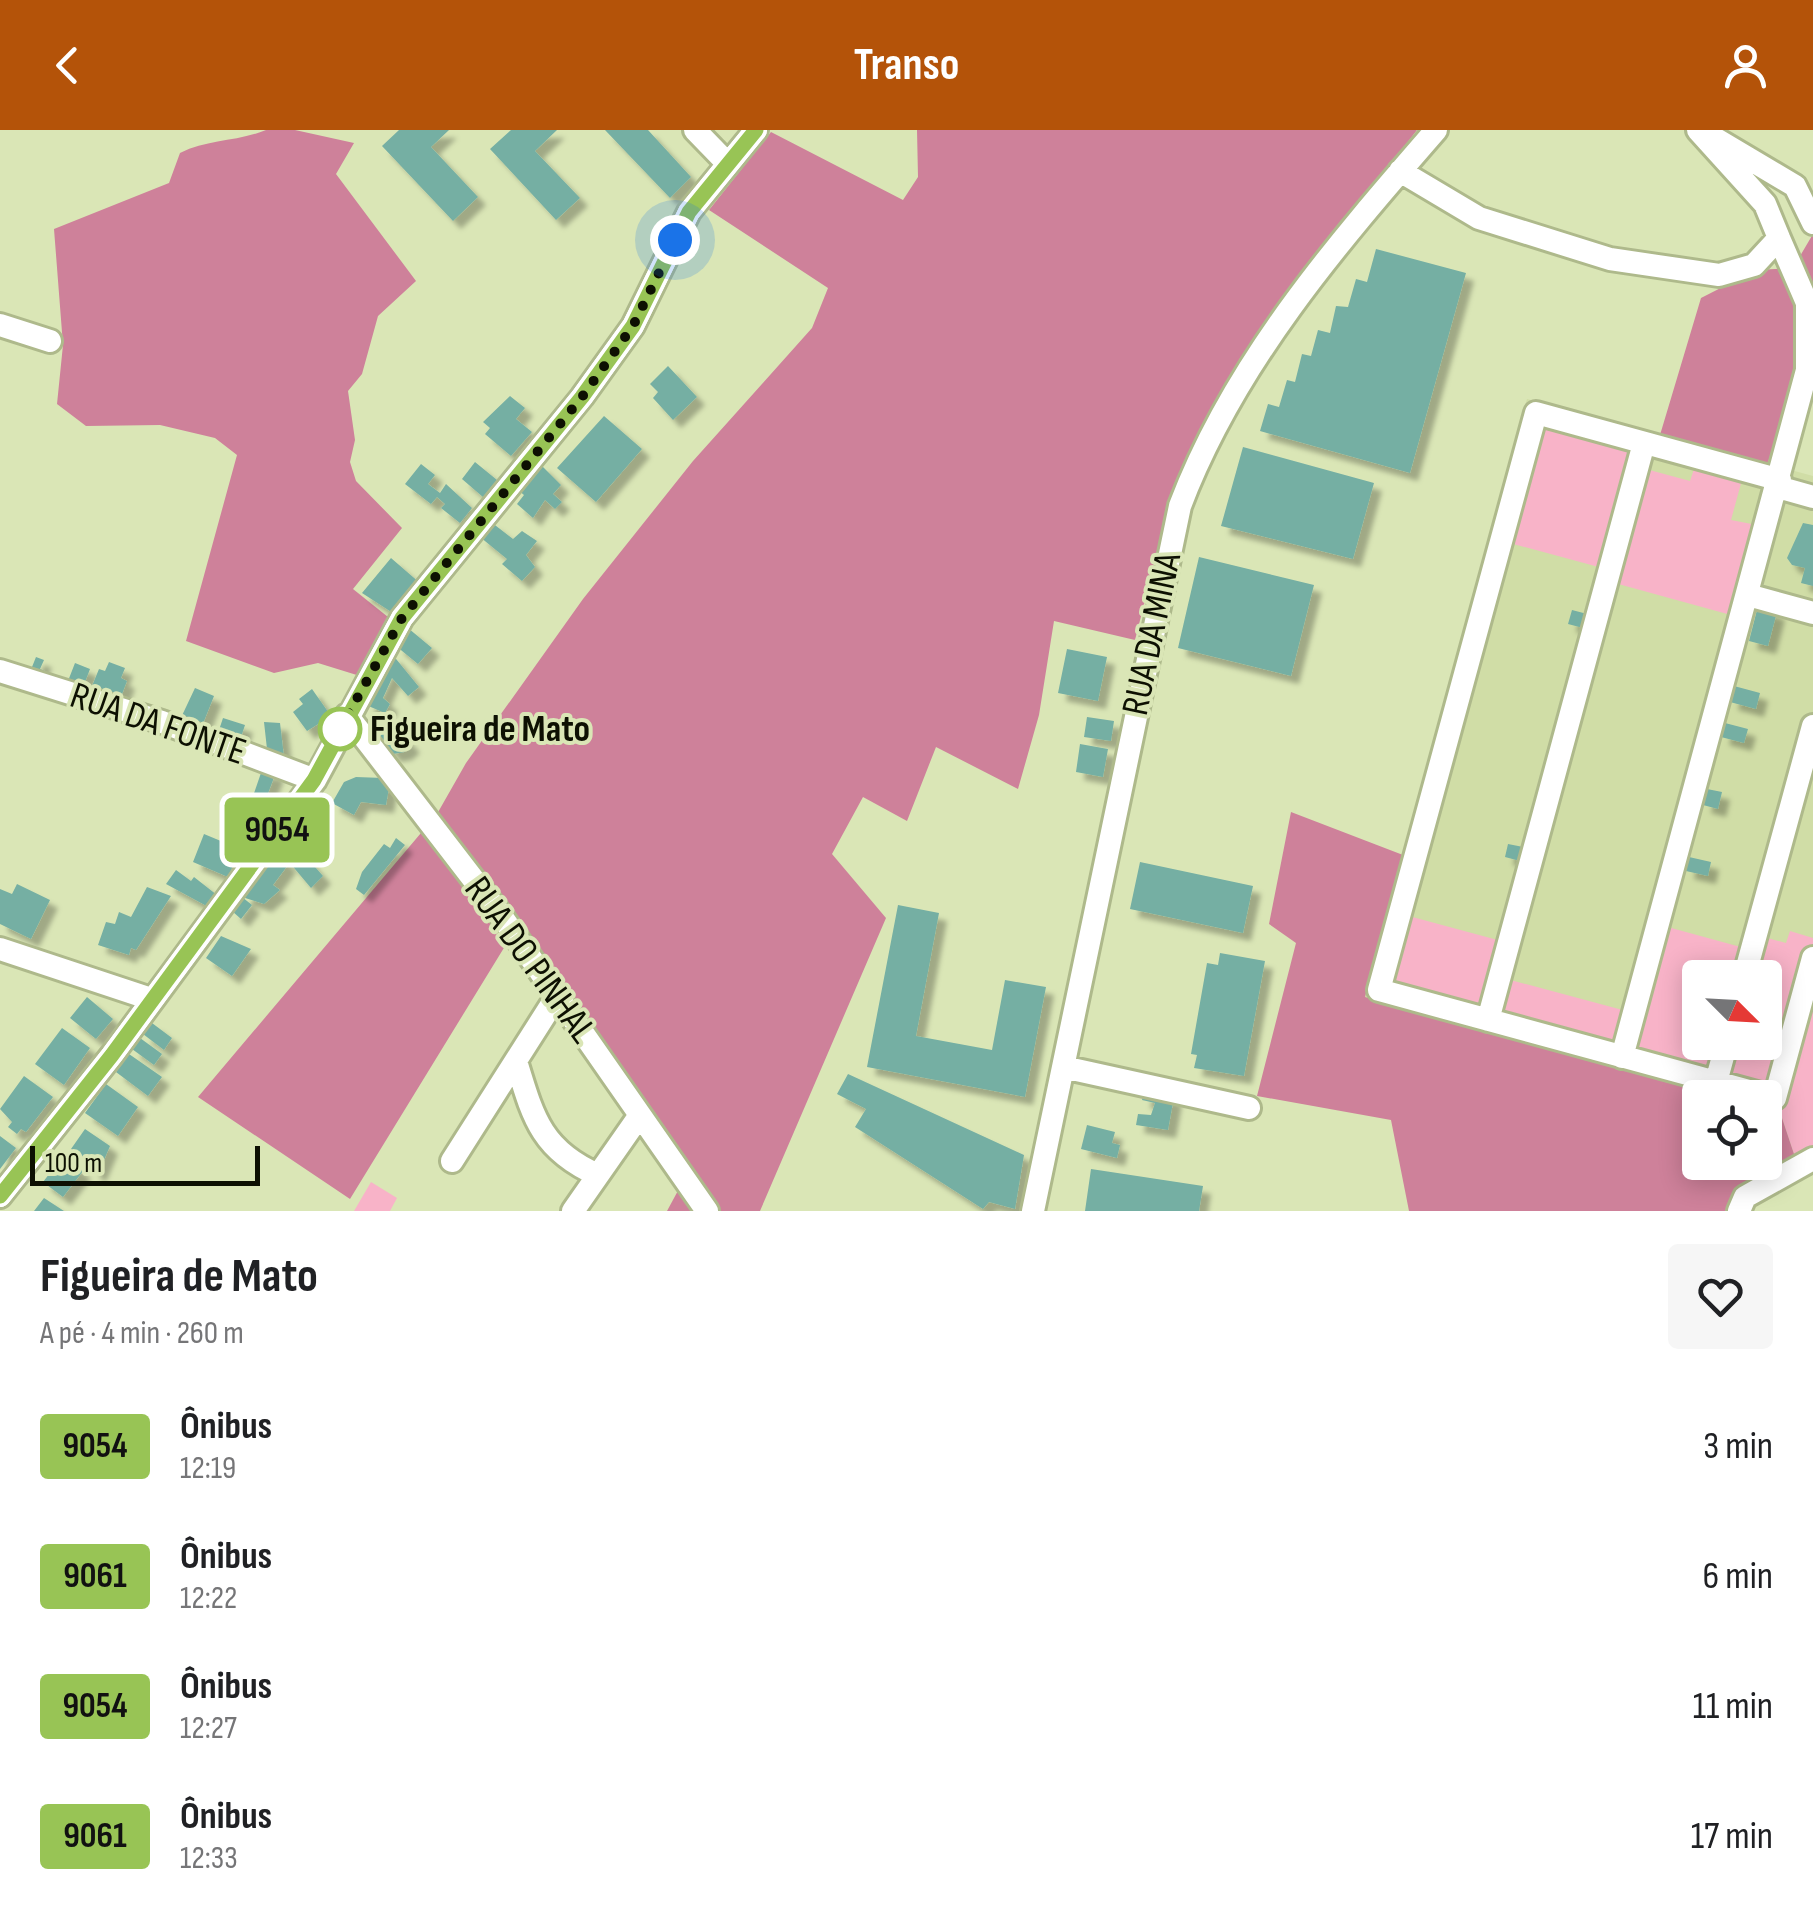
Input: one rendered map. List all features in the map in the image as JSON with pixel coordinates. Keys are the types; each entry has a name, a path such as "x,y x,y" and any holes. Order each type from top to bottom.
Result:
{"street":[{"path":"695,130 728,164"},
{"path":"0,1196 314,780 402,618 582,397 633,326 689,212 756,130"},
{"name":"RUA DA MINA","path":"1033,1211 1162,580 1198,458 1245,371 1436,130"},
{"path":"1699,130 1795,186 1813,223"},
{"path":"1622,1056 1781,478 1807,370 1807,303 1765,204 1699,130"},
{"path":"1400,171 1480,218 1610,259 1719,275 1754,266 1779,238"},
{"path":"0,325 50,341"},
{"path":"1709,1080 1378,990 1536,413 1781,478 1813,497"},
{"path":"1488,1020 1644,443"},
{"path":"1748,596 1813,613"},
{"name":"RUA DA FONTE","path":"0,671 162,722 314,780"},
{"name":"RUA DO PINHAL","path":"347,715 558,996 707,1211"},
{"path":"1749,960 1813,726"},
{"path":"0,949 151,999"},
{"path":"1780,1080 1813,958"},
{"path":"452,1160 558,996"},
{"path":"516,1061 544,1134 559,1154 598,1174"},
{"path":"1062,1067 1249,1108"},
{"path":"573,1211 640,1114"},
{"path":"1738,1211 1744,1196 1813,1159"}],"shaded area":[{"path":"266,130 295,130 354,143 336,174 416,281 378,316 362,374 348,391 355,440 350,462 356,481 402,528 353,589 388,617 360,676 318,663 274,673 186,641 237,455 215,438 160,425 86,426 57,404 63,345 54,229 169,183 180,153"},
{"path":"917,130 1417,130 1316,263 1171,498 1135,640 1054,621 1039,715 1018,789 936,747 907,821 863,797 832,854 886,918 760,1211 667,1211 687,1174 510,938 350,1199 198,1097 437,814 466,763 583,599 693,461 812,328 828,288 709,210 771,132 903,200 918,177"},
{"path":"1813,234 1813,399 1796,395 1767,464 1660,435 1701,298 1756,270 1793,268"},
{"path":"1527,399 1813,476 1813,983 1782,1098 1782,1080 1682,1083 1364,997"},
{"path":"1541,424 1635,448 1606,569 1506,542"},
{"path":"1696,463 1743,476 1731,520 1762,526 1731,615 1611,582 1642,468 1690,481"},
{"path":"1291,812 1403,855 1365,997 1682,1082 1682,1180 1769,1180 1727,1211 1409,1211 1391,1120 1257,1096 1296,943 1269,924"},
{"path":"1405,915 1505,942 1483,1008 1393,986 1389,972"},
{"path":"1664,926 1748,949 1745,960 1682,960 1682,1060 1714,1060 1707,1072 1635,1049"},
{"path":"1790,931 1813,938 1782,1047 1782,960 1754,960 1760,936 1786,943"},
{"path":"1503,978 1630,1012 1615,1046 1501,1016"},
{"path":"1813,983 1813,1152 1796,1160 1782,1118 1782,1098"},
{"path":"1728,1060 1778,1060 1772,1080 1750,1080 1726,1073"},
{"path":"1782,1118 1796,1160 1782,1170"},
{"path":"371,1182 397,1198 390,1211 354,1211"}],"building":[{"path":"399,130 449,130 431,147 478,197 453,221 382,146"},
{"path":"511,130 557,130 535,151 580,198 556,220 490,149"},
{"path":"605,130 648,130 691,177 670,198"},
{"path":"1376,249 1466,273 1410,473 1260,431 1268,404 1279,407 1287,380 1295,382 1302,354 1311,356 1318,330 1330,333 1336,306 1348,307 1356,279 1367,282"},
{"path":"668,366 697,397 673,420 653,398 658,392 650,384"},
{"path":"510,396 525,408 516,419 532,432 511,456 485,434 490,428 483,422"},
{"path":"604,416 642,449 596,502 557,468"},
{"path":"1243,447 1374,483 1353,559 1221,526"},
{"path":"475,462 497,480 483,497 462,479"},
{"path":"421,464 435,475 428,484 440,493 446,484 472,508 460,523 441,508 445,504 437,497 431,504 405,484"},
{"path":"540,464 561,485 553,494 562,502 555,509 545,500 533,518 517,504 524,495 518,490"},
{"path":"491,522 513,539 522,531 537,541 526,555 535,567 522,581 502,564 507,559 480,537"},
{"path":"1803,523 1813,525 1813,586 1801,583 1805,568 1792,565 1787,558"},
{"path":"1199,557 1314,585 1291,676 1178,648"},
{"path":"391,558 421,584 396,615 362,593"},
{"path":"1758,606 1777,612 1768,646 1749,641"},
{"path":"1572,610 1591,615 1587,629 1568,624"},
{"path":"408,628 432,648 418,664 396,646"},
{"path":"1067,649 1107,657 1098,701 1058,693"},
{"path":"392,654 419,687 408,696 392,678 383,698 390,704 385,713 366,705"},
{"path":"36,657 44,660 40,669 68,681 75,663 90,669 80,695 28,677"},
{"path":"109,662 125,668 121,678 127,681 119,702 90,691 99,669 105,671"},
{"path":"1734,686 1760,693 1756,709 1730,702"},
{"path":"195,688 214,696 200,731 178,724"},
{"path":"312,689 331,716 307,731 293,712 303,704 299,699"},
{"path":"1087,717 1114,721 1111,741 1084,737"},
{"path":"223,718 245,725 238,746 216,739"},
{"path":"264,722 280,723 284,757 268,758"},
{"path":"1725,723 1748,729 1744,743 1721,737"},
{"path":"393,724 412,745 404,752 393,754 379,737"},
{"path":"1080,744 1108,749 1103,777 1076,772"},
{"path":"262,770 276,772 263,807 251,802"},
{"path":"356,777 383,778 389,788 386,805 361,802 354,815 332,803 344,782"},
{"path":"1707,789 1722,792 1718,809 1703,805"},
{"path":"204,834 240,849 228,877 193,862"},
{"path":"396,838 405,845 364,895 356,889 362,872 384,844 390,848"},
{"path":"294,843 323,876 311,888 284,856"},
{"path":"1508,844 1528,848 1524,862 1505,857"},
{"path":"276,850 288,865 273,885 280,890 264,904 242,897"},
{"path":"1689,857 1711,862 1708,876 1686,871"},
{"path":"1140,862 1253,886 1243,933 1130,909"},
{"path":"176,870 191,881 194,877 222,899 214,910 166,884"},
{"path":"17,884 50,900 31,939 0,924 0,889 12,894"},
{"path":"147,887 171,896 136,950 131,948 129,955 98,945 106,922 115,924 119,912 131,917"},
{"path":"242,897 252,905 241,919 232,911"},
{"path":"898,905 939,913 916,1036 992,1050 1005,980 1046,987 1025,1097 867,1067"},
{"path":"221,936 251,949 232,976 206,958"},
{"path":"1220,953 1265,961 1244,1076 1194,1068 1197,1055 1191,1054 1207,963 1218,965"},
{"path":"87,997 113,1019 96,1039 70,1018"},
{"path":"152,1023 172,1038 164,1050 143,1034"},
{"path":"62,1028 90,1048 64,1085 35,1064"},
{"path":"140,1038 162,1054 154,1065 132,1049"},
{"path":"129,1054 162,1077 148,1096 116,1072"},
{"path":"848,1074 1024,1155 1015,1209 989,1202 983,1209 855,1127 866,1109 837,1094"},
{"path":"24,1076 53,1097 26,1132 21,1129 17,1134 8,1127 12,1122 0,1109"},
{"path":"106,1084 138,1107 118,1136 85,1113"},
{"path":"1145,1090 1174,1097 1168,1130 1136,1125 1138,1114 1151,1115 1155,1103 1142,1100"},
{"path":"1087,1125 1115,1132 1112,1143 1120,1145 1117,1158 1081,1149"},
{"path":"85,1129 110,1146 98,1174 91,1169 94,1165 71,1149"},
{"path":"0,1136 16,1148 0,1169"},
{"path":"63,1156 83,1171 63,1197 43,1182"},
{"path":"1091,1169 1203,1186 1199,1211 1085,1211"},
{"path":"44,1198 64,1211 34,1211"}],"bus line":[{"name":"9054","path":"0,1196 112,1055 314,780 352,703 402,618 582,397 633,326 689,212 756,130"}],"place":[{"name":"Figueira de Mato","path":"340,729"}],"route":[{"path":"340,729 402,618 582,397 633,326 675,240"}]}
